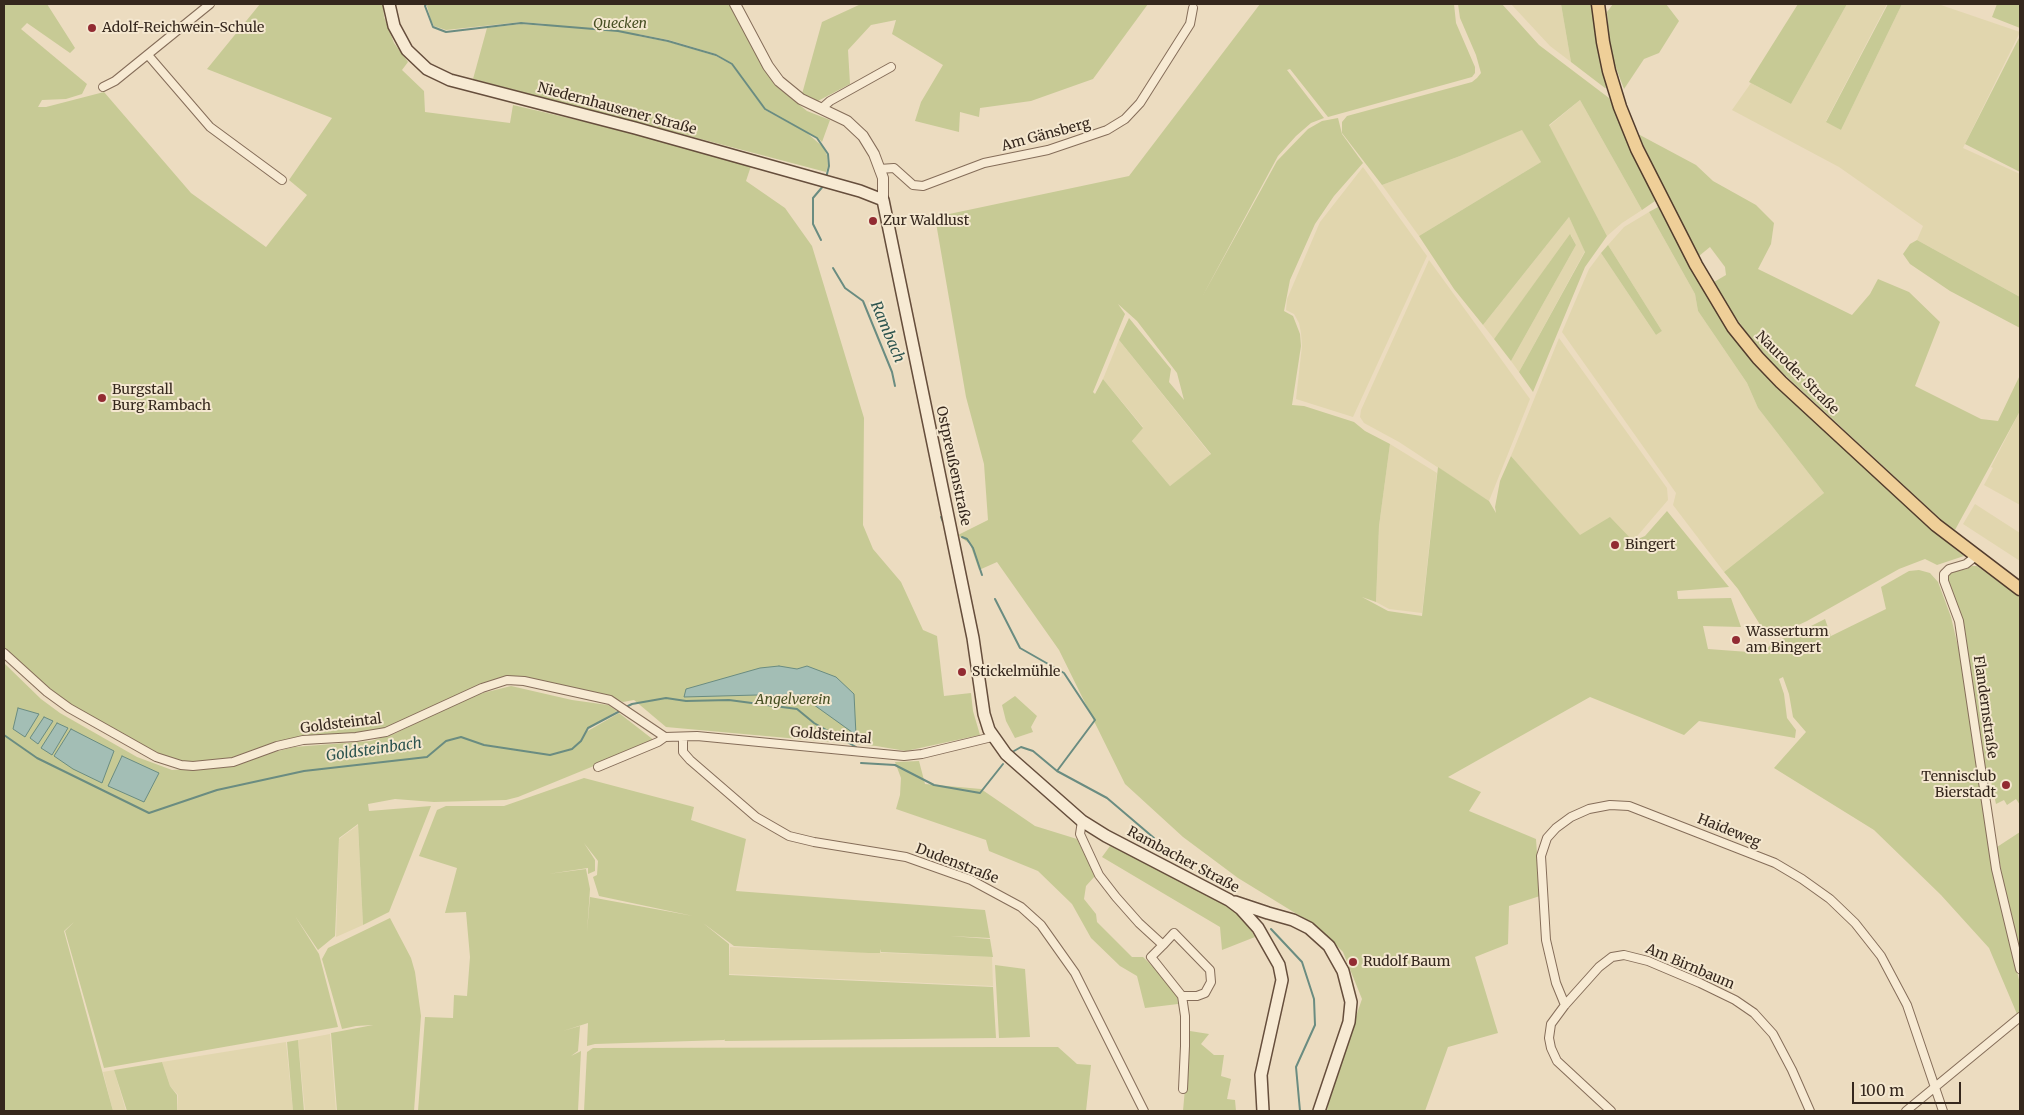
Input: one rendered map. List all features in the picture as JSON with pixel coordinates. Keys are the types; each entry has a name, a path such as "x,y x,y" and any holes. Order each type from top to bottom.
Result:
{"main road":[{"name":"Niedernhausener Straße","path":"389,4 394,26 407,50 427,69 450,80 635,128 833,183 879,198"},
{"name":"Nauroder Straße","path":"1598,4 1603,42 1615,93 1637,149 1710,290 1745,344 1781,382 1919,510 2020,589"},
{"name":"Ostpreußenstraße","path":"879,198 974,638 984,714 992,737"},
{"name":"Rambacher Straße","path":"992,737 1012,760 1082,821 1106,836 1229,900 1258,928 1279,965 1282,980 1261,1075 1263,1111"},
{"path":"1229,900 1268,914 1293,920 1316,933 1334,954 1347,980 1350,1002 1349,1022 1319,1111"},
{"path":"1258,928 1261,920 1268,914"}],"street":[{"path":"103,87 115,81 210,4"},
{"name":"Ostpreußenstraße","path":"735,4 778,81 801,100 840,117 857,130 871,148 883,183 879,198"},
{"name":"Am Gänsberg","path":"879,169 894,168 913,185 923,186 984,163 1048,150 1107,130 1125,118 1140,103 1190,24 1193,8"},
{"path":"148,55 210,127 282,180"},
{"path":"821,109 830,101 891,67"},
{"name":"Flandernstraße","path":"1976,556 1966,564 1949,569 1944,574 1944,582 1960,630 1996,869 2020,969"},
{"name":"Goldsteintal","path":"4,653 46,692 69,708 156,757 182,765 194,766 232,762 277,746 303,740 356,737 386,732 482,688 507,680 524,681 601,697 619,704 654,731 665,737 683,736 904,756 922,754 992,737"},
{"name":"Dudenstraße","path":"683,736 683,752 690,760 756,817 789,836 906,857 971,880 1021,907 1041,925 1075,972 1118,1062 1144,1111"},
{"name":"Goldsteintal","path":"598,767 658,742 665,737"},
{"name":"Haideweg","path":"1565,1005 1556,984 1546,940 1541,856 1546,838 1571,817 1589,809 1610,805 1629,806 1775,863 1830,899 1856,923 1881,956 1907,1005 1943,1111"},
{"path":"1082,821 1080,834 1099,876 1139,923 1163,945"},
{"path":"1182,996 1197,996 1205,993 1211,982 1210,970 1174,933 1151,957 1182,996 1185,1031 1184,1089"},
{"name":"Am Birnbaum","path":"1612,1111 1557,1061 1549,1038 1551,1024 1565,1005 1599,967 1612,957 1624,955 1648,961 1700,983 1735,1000 1754,1013 1773,1034 1792,1070 1810,1111"},
{"path":"1906,1111 2020,1017"}],"shaded area":[{"path":"1511,4 1561,4 1571,62 1550,46"},
{"path":"1847,4 1887,4 1826,121 1841,130 1902,4 1938,4 2020,32 1963,148 2020,174 2020,297 1917,240 1923,226 1839,167 1732,110 1751,83 1791,104"},
{"path":"1580,100 1642,210 1607,236 1549,126"},
{"path":"1522,129 1541,162 1419,236 1382,185 1460,156"},
{"path":"1363,167 1427,256 1353,417 1296,399 1302,346 1301,333 1299,323 1294,314 1286,310 1287,299 1320,222"},
{"path":"1649,212 1695,294 1698,311 1747,383 1758,408 1824,493 1724,572 1673,505 1676,493 1562,332 1589,269 1601,253 1656,335 1662,331 1608,245 1624,227"},
{"path":"1569,217 1585,251 1519,372 1511,361 1576,245 1571,235 1494,339 1483,325"},
{"path":"1429,260 1530,399 1489,501 1399,442 1364,423 1360,417 1361,410"},
{"path":"1559,338 1667,488 1668,500 1633,541 1580,536 1511,456"},
{"path":"1119,340 1211,455 1170,486 1132,441 1143,427 1103,379"},
{"path":"2020,411 2020,505 1984,485 1993,468 1991,467"},
{"path":"1390,444 1437,473 1422,613 1389,609 1376,602 1379,526"},
{"path":"1975,504 2020,533 2020,561 1963,524"},
{"path":"358,825 363,925 336,937 339,839"},
{"path":"730,947 992,957 993,986 729,974"},
{"path":"330,1034 336,1111 305,1111 298,1040"},
{"path":"286,1042 293,1111 177,1111 178,1095 170,1086 162,1062"},
{"path":"114,1070 126,1111 113,1111 103,1072"}],"green space":[{"name":"Angelverein","path":"4,4 47,4 75,48 70,53 27,23 21,29 87,84 82,94 66,99 42,100 38,107 46,107 104,92 191,193 266,247 307,195 289,180 332,118 207,69 260,4 383,4 384,17 394,43 408,62 402,70 424,91 425,112 510,123 513,105 641,135 751,166 746,181 785,208 812,246 864,418 863,525 873,549 901,582 923,630 937,636 944,696 971,693 973,711 980,735 906,751 876,746 666,727 634,700 623,702 607,695 524,677 509,677 480,685 390,727 357,733 303,736 276,742 225,760 187,763 158,755 71,705 38,681 4,649"},
{"name":"Quecken","path":"428,4 729,4 776,86 807,111 830,120 822,142 818,138 765,109 732,64 716,54 669,40 638,34 638,36 669,42 716,56 732,65 765,110 806,132 823,147 827,155 828,166 826,172 473,79 487,28 521,24 545,26 546,24 521,22 446,30 434,26"},
{"path":"861,4 1148,4 1093,79 1031,101 980,108 979,117 960,112 959,132 915,121 921,102 943,65 892,34 896,20 871,25 848,50 850,84 816,102 802,94 822,22"},
{"path":"1260,4 1454,4 1456,23 1475,67 1475,73 1472,77 1328,117 1290,69 1287,70 1324,118 1311,123 1278,156 1202,297 1277,161 1308,129 1322,121 1338,118 1342,134 1363,163 1334,196 1315,224 1290,280 1284,311 1293,316 1300,334 1301,346 1292,405 1304,406 1354,422 1365,431 1390,444 1379,526 1376,602 1362,597 1388,611 1422,616 1438,467 1489,501 1496,513 1495,507 1500,481 1511,456 1580,535 1610,517 1633,541 1645,536 1667,511 1729,587 1677,591 1678,599 1731,598 1741,627 1703,626 1708,649 1762,653 1774,642 1825,619 1831,636 1886,609 1881,587 1909,571 1919,570 1930,573 1938,582 1951,617 1960,655 1993,870 2020,984 2020,1012 2017,1014 1989,948 1941,895 1874,830 1774,768 1806,732 1793,717 1789,694 1783,677 1779,679 1784,694 1787,718 1796,730 1795,738 1699,721 1684,735 1590,697 1448,777 1481,792 1469,811 1536,839 1540,896 1509,906 1508,944 1475,957 1498,1033 1448,1047 1425,1111 1327,1111 1329,1094 1362,999 1343,952 1318,927 1238,878 1183,837 1125,784 1059,650 997,562 979,570 970,544 958,535 988,520 984,464 966,397 935,217 1129,176","holes":["1118,304 1137,321 1177,373 1184,400 1169,382 1171,369 1129,318 1119,340 1211,454 1170,486 1132,441 1143,428 1103,379 1095,394 1093,392 1125,314"]},
{"path":"1458,4 1502,4 1539,45 1609,98 1655,201 1642,210 1580,100 1549,125 1607,236 1585,267 1533,392 1519,372 1585,252 1569,217 1483,325 1454,289 1419,236 1541,162 1522,130 1460,156 1382,185 1342,133 1342,122 1347,116 1472,82 1477,78 1481,73 1476,55 1460,18"},
{"path":"1561,4 1592,4 1608,87 1605,88 1571,62"},
{"path":"1613,4 1666,4 1679,21 1659,53 1644,59 1624,89 1610,52 1607,12"},
{"path":"1798,4 1847,4 1791,104 1749,82"},
{"path":"1888,4 1902,4 1841,130 1826,122"},
{"path":"1997,4 2020,4 2020,28 1992,17"},
{"path":"2020,36 2020,172 1965,144"},
{"path":"1638,134 1696,165 1713,181 1756,205 1774,223 1771,244 1758,269 1852,315 1870,294 1878,279 1909,292 1940,322 1915,386 1981,419 1998,421 2020,375 2020,411 1955,530 1950,528 1772,363 1747,333 1725,303 1714,282 1726,275 1725,267 1710,247 1699,256"},
{"path":"1658,207 1720,317 1742,348 1770,380 1944,540 1964,556 1937,565 1925,559 1899,569 1807,621 1775,636 1767,636 1738,589 1724,572 1824,493 1758,408 1747,383 1698,311 1695,294 1649,212"},
{"path":"1570,234 1576,245 1511,361 1494,339"},
{"path":"1917,240 2020,297 2020,328 1950,291 1910,264 1903,254 1910,244"},
{"path":"1608,245 1662,331 1656,335 1601,253"},
{"path":"1977,566 2020,597 2020,805 2016,799 2007,805 2004,800 1996,804 1989,772 1986,774 1964,624 1949,582 1949,575 1952,572"},
{"path":"4,663 41,699 60,713 137,757 172,770 229,767 258,756 294,747 371,741 396,733 447,707 479,694 511,686 572,700 608,705 617,711 588,728 586,732 619,713 655,741 518,797 506,800 434,802 395,799 368,804 369,811 431,806 389,912 363,925 358,824 339,838 335,936 318,950 295,916 319,954 338,1027 104,1068 65,931 74,922 64,931 113,1111 4,1111"},
{"path":"1015,696 1037,716 1031,727 1033,732 1015,738 1006,721 1002,705"},
{"path":"919,761 925,784 981,789 1035,826 1077,839 1095,876 1086,886 1084,899 1096,914 1097,922 1132,957 1143,957 1163,976 1177,995 1178,1004 1145,1008 1137,976 1120,966 1091,938 1072,904 1038,871 989,851 986,840 896,809 900,795 901,778 895,762"},
{"path":"584,778 694,807 691,820 746,839 736,891 985,910 990,938 950,936 990,939 993,957 881,952 881,949 880,953 869,953 734,946 703,923 729,944 729,975 993,987 996,1038 725,1041 724,1039 595,1044 587,1046 588,1023 563,1031 580,1026 578,1051 571,1056 581,1051 578,1111 418,1111 425,1017 453,1018 454,995 467,996 470,957 466,912 445,913 457,868 419,856 437,810 446,806 504,806","holes":["584,843 598,861 597,875 593,877 599,896 693,916 590,897 587,932 590,889 586,869 548,874 588,868 588,874 595,871 595,860"]},
{"path":"2020,832 2020,955 2008,907 1997,847"},
{"path":"1110,846 1217,898 1234,909 1245,920 1255,937 1222,950 1220,927 1102,857"},
{"path":"390,918 411,958 415,972 421,1016 414,1111 337,1111 331,1033 373,1025 342,1029 322,959 328,948"},
{"path":"995,965 1025,969 1030,1037 999,1038"},
{"path":"1190,1031 1209,1034 1201,1044 1214,1055 1224,1055 1221,1076 1231,1079 1227,1099 1235,1100 1236,1111 1183,1111"},
{"path":"298,1040 304,1111 293,1111 287,1042"},
{"path":"1058,1047 1077,1064 1091,1065 1086,1111 584,1111 587,1052 593,1048"},
{"path":"162,1062 170,1086 177,1095 177,1111 127,1111 114,1070"}],"water":[{"path":"779,666 797,669 807,666 836,677 854,694 856,735 803,697 757,695 684,697 686,689 760,668"},
{"path":"18,708 39,714 25,737 13,729"},
{"path":"44,717 53,721 38,744 30,738"},
{"path":"57,723 68,728 52,755 41,748"},
{"path":"71,729 114,751 102,783 73,769 54,756"},
{"path":"122,756 159,773 144,802 108,786"}],"waterway":[{"name":"Rambach","path":"426,4 425,6 433,27 446,32 521,23 618,31 668,41 716,55 732,64 765,109 817,138 828,154 829,166 826,178"},
{"name":"Rambach","path":"821,240 813,224 813,198 824,185"},
{"name":"Rambach","path":"833,268 845,288 863,301 892,372 895,386"},
{"name":"Rambach","path":"941,517 943,522"},
{"name":"Rambach","path":"962,537 967,539 973,548 982,575"},
{"name":"Rambach","path":"995,599 1020,648 1064,673 1095,720 1057,771"},
{"name":"Goldsteinbach","path":"626,707 632,704 666,698 686,701 729,700 797,709 814,723 856,747"},
{"name":"Goldsteinbach","path":"4,735 37,758 149,813 217,790 304,771 427,757 446,741 461,737 484,745 550,755 572,749 581,741 588,728 620,711"},
{"name":"Rambach","path":"1014,751 1021,747 1033,751 1057,771 1107,798 1154,838"},
{"name":"Goldsteinbach","path":"861,763 895,765 934,785 980,793 1003,764"},
{"name":"Rambach","path":"1271,929 1302,962 1314,999 1315,1025 1296,1067 1300,1111"}],"place":[{"name":"Adolf-Reichwein-Schule","path":"92,28"},
{"name":"Zur Waldlust","path":"873,221"},
{"name":"Burgstall Burg Rambach","path":"102,398"},
{"name":"Bingert","path":"1615,545"},
{"name":"Wasserturm am Bingert","path":"1736,640"},
{"name":"Stickelmühle","path":"962,672"},
{"name":"Tennisclub Bierstadt","path":"2006,785"},
{"name":"Rudolf Baum","path":"1353,962"}]}
